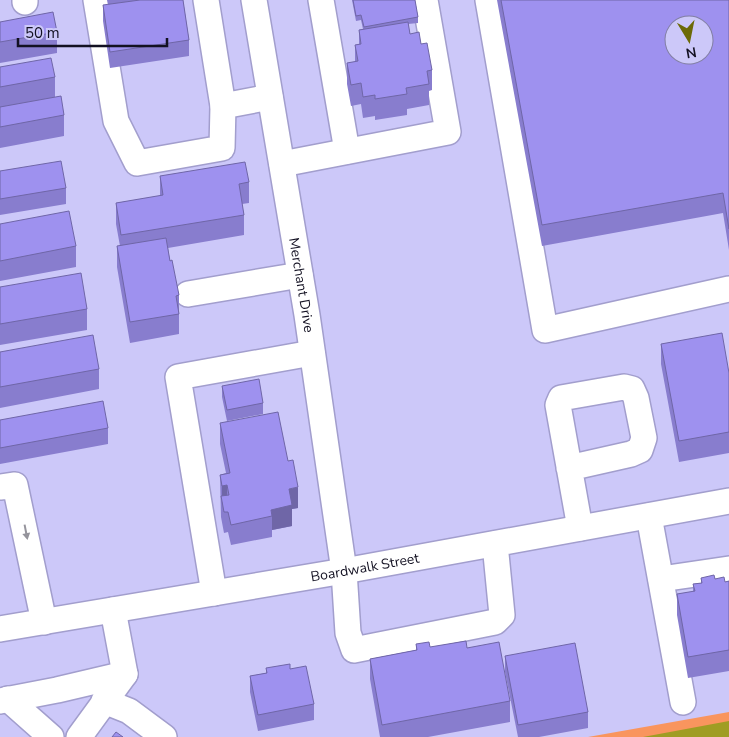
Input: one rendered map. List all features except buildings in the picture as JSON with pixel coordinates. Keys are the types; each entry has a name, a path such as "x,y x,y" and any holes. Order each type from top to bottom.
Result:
{"street":[{"path":"96,0 116,121 137,164 222,148 223,106 206,0"},
{"name":"Merchant Drive","path":"254,0 312,353 344,571 348,633 354,650 495,622 502,615 495,544"},
{"path":"321,0 347,151"},
{"path":"282,164 448,132 425,0"},
{"path":"488,0 544,330 729,289"},
{"path":"223,106 270,97"},
{"path":"188,294 300,276"},
{"path":"214,593 178,377 312,353"},
{"path":"569,468 580,528"},
{"path":"8,486 44,622"},
{"name":"Boardwalk Street","path":"0,629 344,571 729,502"},
{"path":"649,516 683,702"},
{"path":"661,579 729,569"},
{"path":"79,737 125,674 113,610"},
{"path":"4,700 125,674"},
{"path":"4,700 52,737"},
{"path":"104,701 129,711 164,737"}],"shaded area":[{"path":"729,712 729,737 588,737"},
{"path":"729,721 729,737 643,737"}]}
